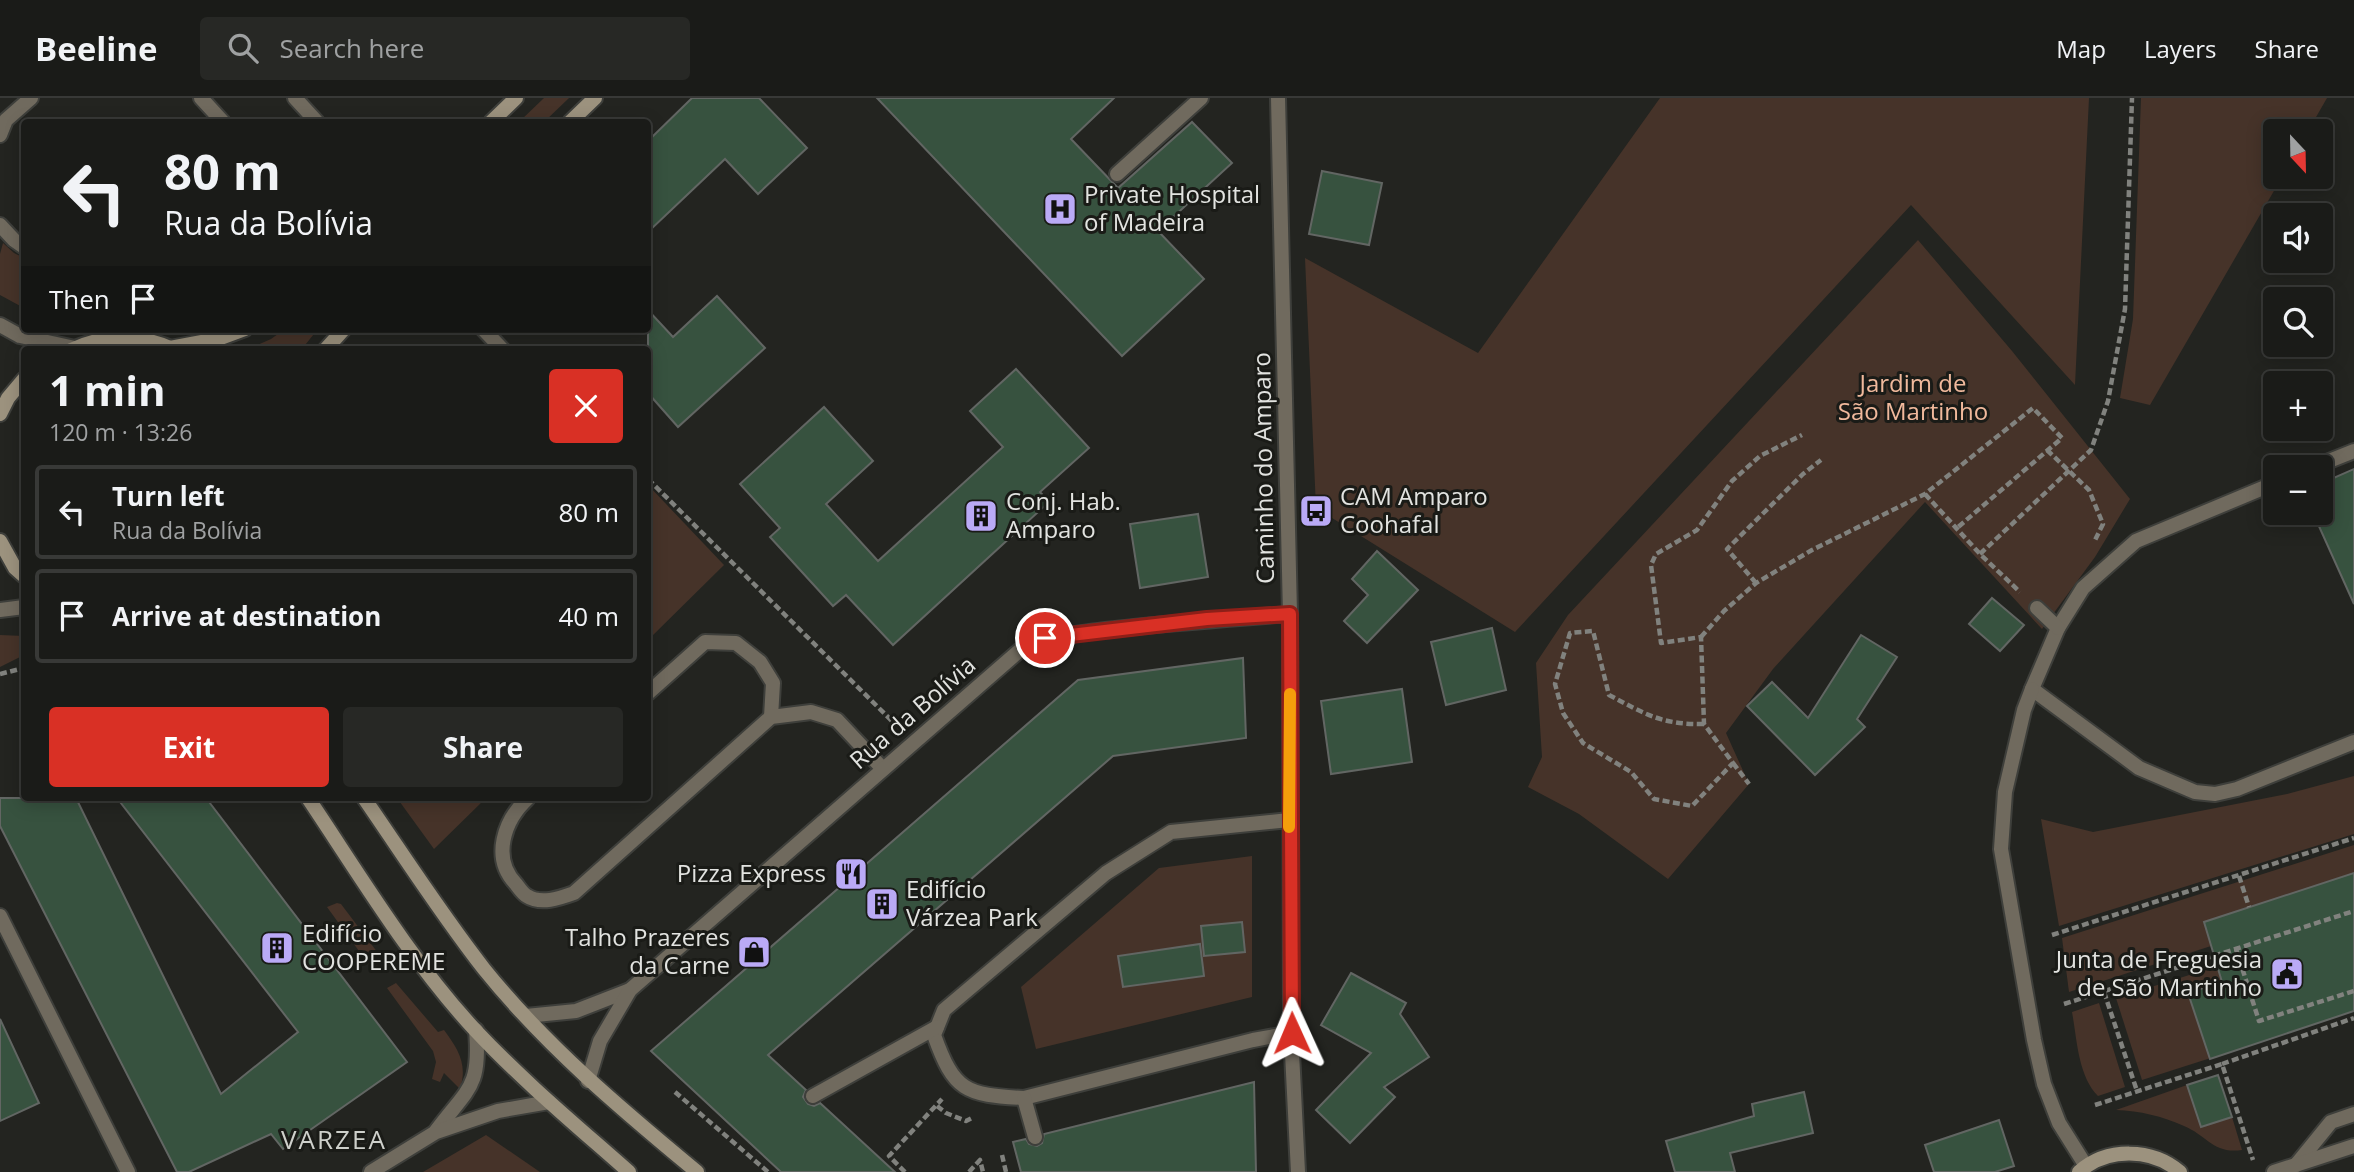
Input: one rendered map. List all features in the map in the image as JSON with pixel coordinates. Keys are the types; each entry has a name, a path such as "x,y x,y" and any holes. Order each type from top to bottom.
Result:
{"main road":[{"path":"494,119 516,98"},
{"path":"573,119 595,98"},
{"path":"186,346 235,333"},
{"path":"329,346 340,333"},
{"path":"83,346 99,341 123,339 147,341 163,346"},
{"path":"0,414 8,398 21,383"},
{"path":"0,541 15,568 21,573"},
{"path":"310,801 428,972 476,1030 549,1102 629,1172"},
{"path":"366,801 453,927 486,971 526,1016 588,1081 697,1172"},
{"path":"2082,1169 2106,1156 2129,1153 2151,1156 2180,1172"}],"street":[{"path":"0,135 6,120 31,98"},
{"path":"295,98 314,119"},
{"path":"1117,174 1200,98"},
{"name":"Caminho do Amparo","path":"1278,98 1290,614 1292,1033 1298,1172"},
{"path":"203,100 209,119"},
{"path":"203,100 220,119"},
{"path":"0,225 21,245"},
{"path":"0,325 20,335 62,346"},
{"path":"487,333 499,346"},
{"path":"2333,459 2354,451"},
{"path":"2082,1169 2059,1123 2044,1084 2001,849 2005,792 2024,710 2058,628 2083,588 2136,541 2263,489"},
{"path":"0,610 21,607"},
{"path":"2037,608 2058,628"},
{"name":"Rua da Bolívia","path":"588,1081 600,1041 631,990 1019,651 1045,638 1207,619 1290,614"},
{"path":"651,690 705,642 736,643 760,662 773,684 771,717"},
{"path":"2032,688 2139,768 2195,792 2215,794 2237,789 2354,742"},
{"path":"525,801 506,825 501,855 511,879 527,897 551,901 574,893 771,717 811,712 837,720 883,769"},
{"path":"1289,820 1171,832 1138,850 1106,873 944,1010 934,1035 946,1069 962,1087 992,1097 1024,1098 1254,1040 1292,1033"},
{"path":"0,915 128,1172"},
{"name":"Rua da Bolívia","path":"526,1016 576,1011 631,990"},
{"path":"813,1096 937,1027"},
{"path":"436,1132 472,1087 478,1062 476,1030"},
{"path":"1024,1098 1035,1137"},
{"path":"371,1172 436,1132 498,1111 549,1102"},
{"path":"2296,1165 2331,1122 2354,1114"},
{"path":"2274,1172 2354,1146"}],"path":[{"path":"1980,554 2091,450 2108,401 2125,309 2132,98"},
{"path":"1749,784 1704,724 1702,638 1724,611 1755,583 1860,524 1925,494 2033,408 2062,438 1957,528"},
{"path":"1702,638 1661,643 1651,565 1656,554 1697,530 1732,481 1760,456 1802,435"},
{"path":"2047,450 2089,490 2103,524 2094,543 2086,551"},
{"path":"1755,583 1727,550 1803,474 1821,460"},
{"path":"651,482 897,726"},
{"path":"1925,494 1980,554 2037,608"},
{"path":"1704,724 1675,725 1643,713 1609,695 1593,631 1570,633 1555,684 1563,713 1583,743 1631,772 1654,799 1692,806 1733,763"},
{"path":"0,674 21,669"},
{"path":"2052,935 2354,838"},
{"path":"2239,876 2249,907"},
{"path":"2064,1004 2354,911"},
{"path":"2236,949 2259,1021 2354,991"},
{"path":"2104,992 2137,1091"},
{"path":"2095,1105 2354,1018"},
{"path":"2222,1064 2255,1164"},
{"path":"905,1172 889,1156 958,1082"},
{"path":"675,1092 768,1172"},
{"path":"1002,1155 1006,1172"},
{"path":"969,1172 980,1160 983,1172"}],"green space":[{"path":"544,98 569,98 547,119 522,119"},
{"path":"1660,98 2089,98 2075,385 1911,205 1515,632 1316,508 1305,258 1478,353"},
{"path":"2141,98 2327,98 2315,119 2263,119 2263,189 2275,189 2267,203 2263,203 2263,210 2150,405 2120,398 2133,319"},
{"name":"Jardim de São Martinho","path":"1918,240 2012,351 2130,499 2095,557 2042,629 1925,502 1773,669 1726,733 1749,784 1668,879 1579,814 1528,787 1542,757 1536,663 1568,615"},
{"path":"3,243 21,256 21,306 0,295 0,254"},
{"path":"279,333 315,333 304,346 255,346"},
{"path":"651,488 724,565 651,637"},
{"path":"0,635 21,636 21,656 0,667"},
{"path":"2354,776 2354,834 2059,926 2041,819 2093,832 2287,794"},
{"path":"399,801 483,801 434,849"},
{"path":"2354,845 2354,873 2204,922 2211,946 2069,992 2062,938"},
{"path":"1252,856 1252,997 1036,1049 1021,987 1159,868"},
{"path":"341,904 384,961 372,969 327,907"},
{"path":"2218,966 2245,1047 2142,1080 2116,998"},
{"path":"396,983 438,1032 444,1030 454,1044 462,1064 460,1089 444,1073 440,1082 432,1079 436,1062 433,1051 387,988"},
{"path":"2099,1003 2125,1087 2098,1096 2091,1088 2082,1068 2072,1012"},
{"path":"2187,1085 2201,1127 2232,1117 2242,1150 2232,1151 2217,1147 2192,1130 2167,1119 2116,1110"},
{"path":"486,1135 540,1172 423,1172"}],"building":[{"path":"692,98 759,98 807,148 758,194 725,159 651,229 651,138"},
{"name":"Private Hospital of Madeira","path":"877,98 1114,98 1071,139 1118,188 1192,122 1232,163 1158,231 1204,279 1122,356"},
{"path":"1322,171 1382,183 1369,245 1309,234"},
{"path":"717,296 765,348 678,427 651,396 651,346 648,346 648,333 651,333 651,313 673,337"},
{"name":"Conj. Hab. Amparo","path":"1016,369 1089,448 1040,492 1049,502 893,645 846,595 833,606 770,537 780,528 740,484 824,407 873,461 826,504 878,561 1003,447 970,411"},
{"path":"2354,469 2354,604 2318,525 2333,525 2333,478"},
{"path":"1198,514 1208,577 1140,588 1130,524"},
{"path":"1377,551 1418,590 1367,643 1344,621 1368,595 1352,579"},
{"path":"1992,598 2024,625 2000,651 1969,624"},
{"path":"1492,628 1506,690 1446,705 1431,642"},
{"path":"1861,635 1897,657 1857,719 1865,727 1815,775 1747,706 1772,682 1808,718"},
{"name":"Edifício Várzea Park","path":"1243,658 1246,738 1113,756 768,1055 806,1090 803,1097 808,1104 814,1106 820,1103 895,1172 781,1172 651,1051 1078,680"},
{"path":"1402,689 1412,762 1331,774 1321,701"},
{"name":"Edifício COOPEREME","path":"0,798 21,798 21,801 77,801 221,1094 298,1032 119,801 208,801 407,1062 283,1149 271,1134 189,1172 177,1172 0,826"},
{"name":"Junta de Freguesia de São Martinho","path":"2354,873 2354,1011 2210,1059 2188,993 2222,982 2204,922"},
{"path":"1242,922 1245,952 1204,956 1201,926"},
{"path":"1200,944 1204,976 1123,987 1118,956"},
{"path":"1351,973 1406,1003 1400,1014 1429,1057 1384,1087 1395,1097 1350,1143 1316,1110 1371,1053 1321,1025"},
{"path":"0,1019 39,1103 0,1121"},
{"path":"2218,1075 2232,1117 2201,1127 2187,1085"},
{"path":"1254,1082 1256,1172 1021,1172 1013,1142 1026,1139 1029,1144 1037,1146 1042,1143 1044,1134"},
{"path":"1804,1092 1813,1133 1730,1153 1735,1172 1675,1172 1666,1141 1754,1116 1752,1104"},
{"path":"1999,1120 2014,1166 1995,1172 1934,1172 1925,1145"}],"slow traffic":[{"path":"1289,827 1290,694"}],"place":[{"name":"Private Hospital of Madeira","path":"1060,209"},
{"name":"CAM Amparo Coohafal","path":"1316,511"},
{"name":"Conj. Hab. Amparo","path":"981,516"},
{"name":"Pizza Express","path":"851,874"},
{"name":"Edifício Várzea Park","path":"882,904"},
{"name":"Edifício COOPEREME","path":"277,948"},
{"name":"Talho Prazeres da Carne","path":"754,952"},
{"name":"Junta de Freguesia de São Martinho","path":"2287,974"}],"district":[{"name":"VARZEA","path":"334,1140"}],"route":[{"path":"1045,638 1207,619 1290,614 1292,1033"}]}
